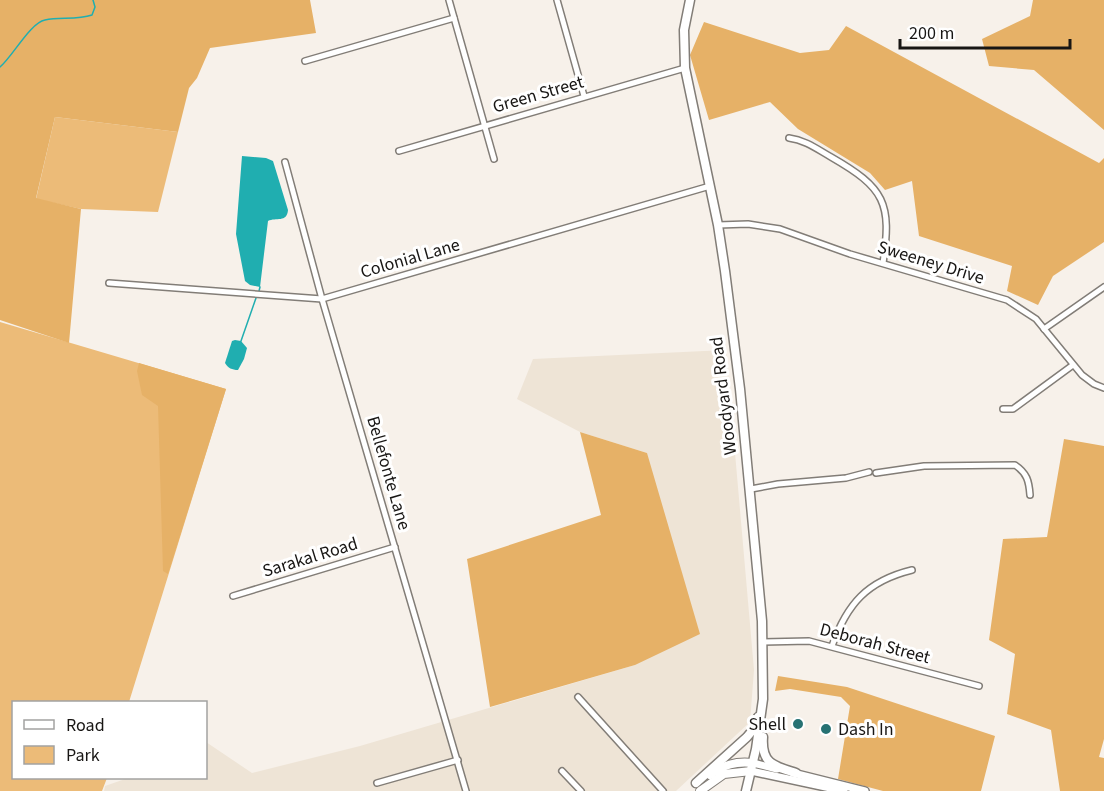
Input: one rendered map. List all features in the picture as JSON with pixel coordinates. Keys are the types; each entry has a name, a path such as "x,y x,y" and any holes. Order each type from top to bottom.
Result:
{"main road":[{"name":"Woodyard Road","path":"690,0 684,30 685,68 718,225 739,378 763,642 762,706 746,791"},
{"path":"762,706 765,756 775,767 796,774"},
{"path":"696,788 752,731 762,706"},
{"path":"696,788 727,764 742,762 752,767"}],"street":[{"path":"448,0 494,159"},
{"path":"557,0 584,96"},
{"path":"305,61 454,18"},
{"name":"Green Street","path":"399,151 685,68"},
{"path":"789,138 800,139 851,169 870,184 880,198 886,213 888,229 884,264"},
{"name":"Bellefonte Lane","path":"285,162 322,299 466,791"},
{"name":"Colonial Lane","path":"110,283 322,299 710,186"},
{"name":"Sweeney Drive","path":"718,225 748,224 780,229 884,264 1007,300 1036,319 1082,375 1104,388"},
{"path":"1044,329 1104,287"},
{"path":"1003,409 1013,409 1073,365"},
{"path":"876,473 924,466 1014,465 1025,473 1029,481 1030,495"},
{"path":"750,489 846,478 869,472"},
{"name":"Sarakal Road","path":"233,596 395,547"},
{"path":"832,646 842,619 858,599 884,581 912,570"},
{"name":"Deborah Street","path":"763,642 802,640 832,646 979,686"},
{"path":"578,697 663,791"},
{"path":"378,783 458,760"},
{"path":"752,767 796,774 865,791"},
{"path":"752,767 844,791"},
{"path":"562,771 581,791"}],"shaded area":[{"path":"0,0 310,0 316,33 210,48 197,78 189,88 178,132 55,117 36,198 81,209 69,343 0,320"},
{"path":"1033,0 1104,0 1104,130 1034,70 989,66 982,39 1030,16"},
{"path":"704,22 800,53 829,50 846,26 1099,163 1104,158 1104,242 1053,276 1038,305 1007,291 1012,266 919,236 912,181 885,190 870,173 798,129 770,102 709,120 690,55"},
{"path":"726,350 754,670 750,722 676,791 104,791 105,786 125,779 207,779 207,743 252,773 360,746 635,665 647,453 580,432 517,399 533,359"},
{"path":"139,363 226,389 168,574 163,571 158,406 142,395 137,371"},
{"path":"580,432 647,453 700,634 635,665 490,707 467,559 601,515"},
{"path":"1064,439 1104,446 1104,739 1099,757 1104,758 1104,791 1060,791 1051,730 1007,714 1015,654 989,640 1003,539 1047,537"},
{"path":"778,676 847,687 995,736 981,791 883,791 838,779 850,706 841,697 790,689 775,691"}],"green space":[{"path":"55,117 178,132 158,212 81,209 36,199"},
{"path":"0,322 226,389 129,701 12,701 12,779 107,779 102,791 0,791"}],"water":[{"path":"242,156 266,158 273,161 288,210 286,217 268,221 260,287 250,285 245,281 236,234"},
{"path":"232,341 241,341 247,348 238,370 230,368 225,363"}],"waterway":[{"path":"0,67 39,22 92,15 95,7 93,0"},
{"path":"259,291 260,287"},
{"path":"241,341 256,298"}],"place":[{"name":"Shell","path":"798,724"},
{"name":"Dash In","path":"826,729"}]}
